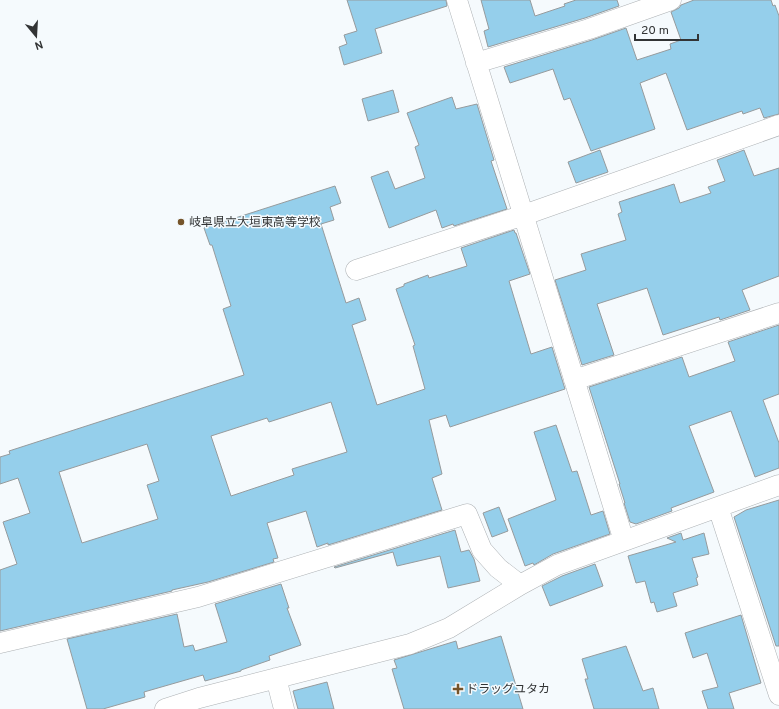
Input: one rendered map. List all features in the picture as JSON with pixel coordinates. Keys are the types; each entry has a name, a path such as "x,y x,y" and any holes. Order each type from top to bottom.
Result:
{"street":[{"path":"457,0 624,541"},
{"path":"476,62 589,29 671,0"},
{"path":"356,270 524,215 779,126"},
{"path":"574,380 779,312"},
{"path":"165,709 199,698 410,644 449,628 520,585 557,565 779,485"},
{"path":"718,507 779,695"},
{"path":"0,643 198,597 467,514 482,550 498,568 520,585"},
{"path":"276,678 284,709"}],"building":[{"path":"347,0 446,0 447,6 375,29 382,53 344,65 339,47 347,44 344,35 357,31"},
{"path":"481,0 530,0 535,16 565,6 564,4 576,0 617,0 619,6 585,18 488,47 484,31 489,29"},
{"path":"694,0 771,0 773,6 775,5 779,16 779,114 764,118 760,108 743,114 742,111 687,130 666,73 640,83 655,129 591,151 570,98 564,100 553,69 510,83 504,67 626,28 637,60 671,49 670,44 681,40 671,12 679,8 681,5"},
{"path":"393,90 399,112 368,121 362,99"},
{"path":"452,97 456,109 477,104 494,160 491,161 507,209 454,226 453,224 442,228 436,210 389,228 371,177 388,171 395,189 425,178 415,147 419,145 407,113"},
{"path":"600,150 608,172 576,183 568,162"},
{"path":"744,150 754,176 779,168 779,276 742,290 750,310 720,320 719,317 663,335 647,288 597,304 614,355 582,365 555,280 586,270 581,254 626,240 618,214 622,212 619,202 674,184 680,203 711,193 708,187 725,181 717,160"},
{"path":"335,186 341,203 330,207 334,220 321,224 346,303 359,298 366,320 352,325 377,405 425,389 413,346 415,345 396,289 404,286 404,284 428,275 429,278 467,266 461,248 514,230 530,274 509,281 531,354 552,347 565,389 450,427 446,415 429,420 442,474 432,478 442,510 328,545 328,543 317,547 306,511 267,523 278,558 273,559 274,562 208,582 0,631 0,570 17,564 3,522 30,513 18,478 0,484 0,457 10,454 9,451 244,375 223,309 231,306 212,245 210,245 204,228","holes":["331,402 347,452 292,469 294,475 231,496 211,436 267,418 269,422","147,444 159,481 147,485 158,519 82,543 59,472"]},
{"path":"779,325 779,394 763,400 779,443 779,468 755,477 731,411 689,426 714,492 671,508 672,511 636,524 630,522 620,484 589,387 682,357 689,377 735,361 728,342"},
{"path":"556,425 572,472 577,471 591,515 603,511 610,534 553,554 534,565 533,563 525,566 508,519 556,500 534,432"},
{"path":"779,500 779,646 776,646 734,517 746,510"},
{"path":"499,507 508,531 492,537 483,513"},
{"path":"455,530 461,552 469,550 474,559 480,581 448,588 440,556 397,566 393,552 335,568 334,567"},
{"path":"681,533 683,540 704,533 709,554 692,558 698,577 696,578 698,585 673,593 677,606 657,612 654,602 651,603 645,581 636,583 628,556 676,542 667,538"},
{"path":"595,564 603,586 550,606 542,586 562,576"},
{"path":"281,584 289,608 287,608 301,645 269,656 270,660 241,671 205,681 203,675 144,692 145,697 103,709 87,709 67,639 177,614 184,647 193,645 195,651 227,642 215,604"},
{"path":"741,615 761,683 729,693 734,709 708,709 702,691 718,687 707,653 693,658 685,633"},
{"name":"ドラッグユタカ","path":"501,636 523,709 404,709 392,669 397,668 394,660 456,641 458,649"},
{"path":"626,646 643,691 653,688 659,709 594,709 585,679 588,679 582,659"},
{"path":"327,682 334,709 298,709 293,691"}],"place":[{"name":"岐阜県立大垣東高等学校","path":"181,222"},
{"name":"ドラッグユタカ","path":"458,689"}]}
